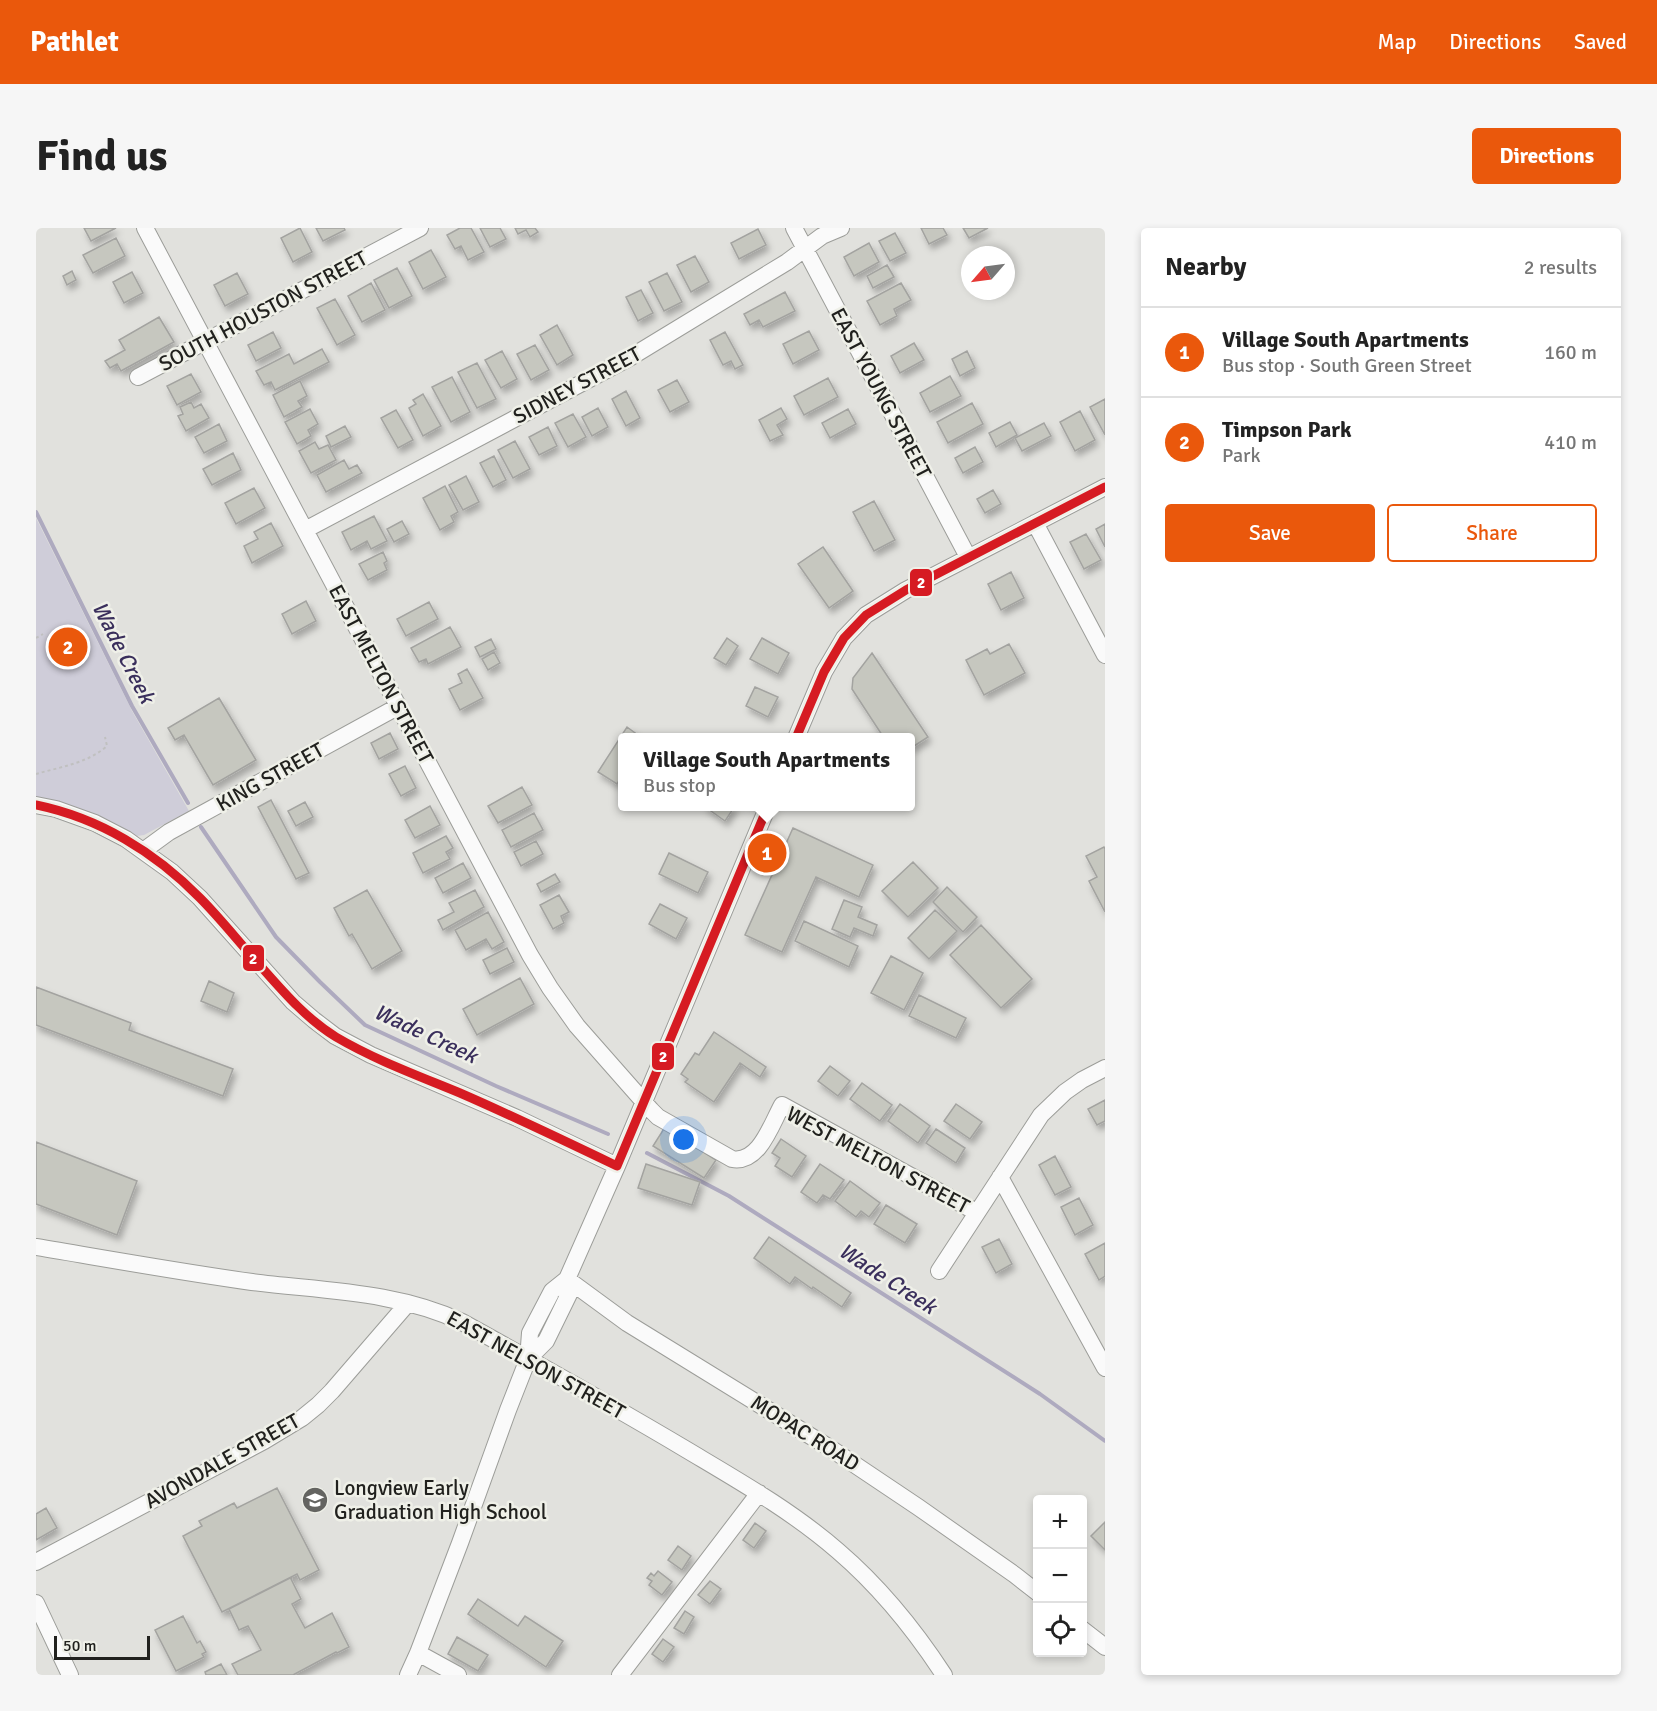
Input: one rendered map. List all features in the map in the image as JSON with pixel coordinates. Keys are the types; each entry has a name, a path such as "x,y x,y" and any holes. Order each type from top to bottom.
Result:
{"street":[{"name":"EAST MELTON STREET","path":"145,228 539,971 577,1026 643,1103"},
{"name":"SOUTH HOUSTON STREET","path":"138,377 420,228"},
{"name":"EAST YOUNG STREET","path":"794,228 968,557"},
{"name":"SIDNEY STREET","path":"305,530 631,357 777,268 822,236 841,228"},
{"path":"798,733 824,672 850,630 876,608 968,557 1105,487"},
{"path":"1035,523 1105,655"},
{"name":"KING STREET","path":"143,850 169,832 399,706"},
{"path":"36,805 84,818 143,850 185,884 293,1002 334,1035 371,1055 517,1118 617,1166"},
{"path":"408,1675 528,1359 530,1332 552,1291 567,1279 766,811"},
{"path":"939,1271 1048,1106 1074,1086 1105,1068"},
{"name":"WEST MELTON STREET","path":"643,1103 658,1117 732,1159 738,1160 757,1151 782,1106 976,1212"},
{"path":"1000,1177 1105,1368"},
{"name":"EAST NELSON STREET","path":"36,1247 253,1282 357,1293 408,1303 455,1318 577,1385 759,1493 815,1532 858,1569 907,1623 944,1675"},
{"name":"MOPAC ROAD","path":"567,1279 627,1323 830,1448 1033,1589"},
{"name":"AVONDALE STREET","path":"36,1562 264,1441 302,1418 332,1391 408,1303"},
{"path":"620,1675 759,1493"},
{"path":"36,1603 70,1675"},
{"path":"1087,1632 1105,1647"},
{"path":"418,1653 458,1675"}],"path":[{"path":"36,638 43,634"},
{"path":"36,774 67,766 98,754 107,746 105,737"}],"shaded area":[{"path":"36,518 132,711 189,811 144,835 137,836 54,801 36,797"}],"building":[{"path":"84,228 116,228 91,241"},
{"path":"300,228 312,252 293,262 281,238"},
{"path":"316,228 344,228 345,230 323,241"},
{"path":"460,228 471,228 484,252 468,260 461,246 455,249 447,235"},
{"path":"480,228 500,228 506,239 490,247"},
{"path":"515,228 535,228 538,232 530,237 526,230 518,234"},
{"path":"921,228 943,228 947,235 929,244"},
{"path":"963,228 988,228 969,238"},
{"path":"758,229 766,245 739,259 731,243"},
{"path":"895,233 906,253 890,261 879,241"},
{"path":"116,238 125,256 93,273 83,255"},
{"path":"869,243 879,262 854,276 844,257"},
{"path":"431,250 446,277 423,289 409,262"},
{"path":"695,256 709,282 691,292 677,265"},
{"path":"887,265 894,277 873,288 867,276"},
{"path":"397,268 412,296 389,308 374,280"},
{"path":"72,271 76,280 67,285 63,276"},
{"path":"132,272 143,293 124,303 113,282"},
{"path":"237,273 248,294 225,306 214,285"},
{"path":"667,273 682,302 664,311 649,282"},
{"path":"371,283 385,310 362,322 348,296"},
{"path":"901,283 911,300 894,309 897,316 880,325 867,301"},
{"path":"641,290 653,313 638,321 626,297"},
{"path":"785,292 795,311 763,327 759,320 750,325 744,314"},
{"path":"335,299 355,335 337,345 317,308"},
{"path":"159,317 174,342 121,371 117,364 110,368 105,361 125,350 119,340"},
{"path":"557,325 573,355 557,365 540,335"},
{"path":"809,331 819,350 793,364 783,344"},
{"path":"273,332 281,348 256,361 248,345"},
{"path":"725,332 743,365 735,369 731,361 723,365 710,340"},
{"path":"914,343 924,360 900,373 891,356"},
{"path":"535,345 549,370 531,380 517,354"},
{"path":"322,349 329,362 275,390 271,382 264,385 256,371 289,354 294,364"},
{"path":"502,351 517,379 501,388 485,360"},
{"path":"967,351 975,368 960,376 952,359"},
{"path":"477,363 496,399 477,408 458,372"},
{"path":"191,374 201,392 177,405 167,386"},
{"path":"950,376 961,396 930,412 920,393"},
{"path":"452,377 470,412 451,422 432,387"},
{"path":"828,378 838,397 804,415 794,396"},
{"path":"677,380 689,402 670,412 658,390"},
{"path":"300,381 307,396 298,401 302,407 284,417 273,395"},
{"path":"626,391 640,418 626,426 612,399"},
{"path":"423,394 441,426 423,436 409,408 416,404 413,400"},
{"path":"1105,399 1105,435 1090,407"},
{"path":"191,402 194,408 201,404 209,418 186,431 178,416 183,414 180,407"},
{"path":"972,403 983,424 948,443 937,422"},
{"path":"598,408 608,427 592,436 582,417"},
{"path":"781,408 787,419 777,425 783,435 770,441 759,420"},
{"path":"310,409 318,424 308,430 311,436 297,444 285,422"},
{"path":"848,409 856,424 830,438 822,423"},
{"path":"396,410 413,440 398,448 381,418"},
{"path":"1080,411 1095,440 1075,451 1060,422"},
{"path":"573,414 586,437 568,447 555,423"},
{"path":"1010,422 1017,435 996,447 989,433"},
{"path":"1044,423 1051,436 1022,451 1015,438"},
{"path":"219,424 227,441 204,453 195,437"},
{"path":"345,426 351,437 331,447 326,436"},
{"path":"548,427 557,446 539,455 529,437"},
{"path":"515,441 530,469 513,478 498,450"},
{"path":"315,442 319,449 328,445 336,460 311,473 299,451"},
{"path":"975,447 983,462 963,473 955,458"},
{"path":"233,453 241,470 212,485 203,469"},
{"path":"494,456 506,480 493,487 480,463"},
{"path":"344,460 349,469 357,465 362,473 326,492 317,475"},
{"path":"466,476 479,502 463,510 449,485"},
{"path":"445,486 458,512 451,516 454,522 440,530 423,498"},
{"path":"254,488 265,508 236,524 225,503"},
{"path":"993,490 1001,504 985,513 977,499"},
{"path":"874,501 895,540 874,551 853,512"},
{"path":"374,516 387,541 371,549 367,541 351,550 342,532"},
{"path":"402,521 409,534 394,542 387,529"},
{"path":"271,523 283,546 252,563 244,546 258,539 254,532"},
{"path":"1105,524 1105,547 1096,529"},
{"path":"1086,534 1101,560 1084,569 1070,542"},
{"path":"823,547 853,591 829,608 798,564"},
{"path":"383,552 387,561 384,563 387,570 368,580 359,564"},
{"path":"1011,572 1024,598 1001,610 988,584"},
{"path":"306,601 316,621 292,634 282,614"},
{"path":"429,602 438,619 406,636 397,619"},
{"path":"450,627 461,647 428,664 426,659 419,662 411,648"},
{"path":"727,638 738,646 726,665 714,658"},
{"path":"762,638 789,653 778,674 750,659"},
{"path":"491,639 496,649 480,657 475,647"},
{"path":"1009,644 1025,673 984,695 966,660 987,649 990,654"},
{"path":"494,652 500,663 488,670 482,659"},
{"path":"872,653 928,737 915,745 915,733 881,733 852,689 853,678"},
{"path":"467,669 483,698 460,710 449,689 462,683 458,674"},
{"path":"755,687 778,697 768,717 746,706"},
{"path":"219,698 256,760 213,785 184,735 175,740 168,728"},
{"path":"627,727 635,733 623,733"},
{"path":"390,733 398,749 379,759 371,743"},
{"path":"618,741 617,784 598,772"},
{"path":"405,766 416,788 401,796 389,774"},
{"path":"522,787 532,805 498,823 488,806"},
{"path":"271,800 309,873 296,879 258,807"},
{"path":"305,802 313,817 296,826 288,811"},
{"path":"430,806 440,825 415,838 405,820"},
{"path":"711,811 732,811 725,821"},
{"path":"534,813 543,830 511,847 502,830"},
{"path":"793,828 873,865 859,897 816,877 782,952 745,935"},
{"path":"446,836 453,848 446,852 450,859 423,873 413,853"},
{"path":"536,841 543,854 521,866 514,852"},
{"path":"1104,847 1105,912 1089,881 1097,877 1086,856"},
{"path":"669,853 708,872 698,893 659,874"},
{"path":"913,862 938,888 908,917 882,891"},
{"path":"463,863 471,878 443,893 435,878"},
{"path":"555,874 560,882 541,892 537,884"},
{"path":"947,887 977,917 963,932 933,902"},
{"path":"367,890 402,951 372,969 352,934 349,936 334,908"},
{"path":"475,890 484,907 443,930 438,920 454,912 449,903"},
{"path":"559,895 569,912 561,916 564,923 553,929 540,905"},
{"path":"844,900 862,907 858,917 877,925 873,936 854,928 850,937 832,929"},
{"path":"660,904 687,918 676,939 649,924"},
{"path":"935,910 957,931 929,959 908,938"},
{"path":"488,912 504,942 492,949 486,939 466,950 455,930"},
{"path":"804,921 858,946 849,967 795,941"},
{"path":"981,925 1032,979 1001,1008 950,955"},
{"path":"507,948 514,962 490,974 483,960"},
{"path":"891,956 923,973 904,1010 871,993"},
{"path":"520,978 534,1004 477,1035 463,1009"},
{"path":"209,981 234,993 227,1012 201,1001"},
{"path":"36,987 131,1023 129,1030 233,1069 223,1096 36,1025"},
{"path":"919,995 966,1018 956,1038 909,1016"},
{"path":"714,1032 766,1067 760,1077 740,1063 714,1102 685,1082 688,1079 681,1074 695,1053 699,1055"},
{"path":"830,1066 850,1081 838,1096 818,1081"},
{"path":"862,1083 892,1105 880,1121 850,1099"},
{"path":"1105,1100 1105,1121 1097,1125 1088,1109"},
{"path":"900,1104 930,1126 918,1143 888,1121"},
{"path":"956,1104 982,1122 970,1139 944,1121"},
{"path":"665,1127 716,1160 704,1178 653,1146"},
{"path":"936,1129 965,1148 956,1163 926,1143"},
{"path":"781,1139 806,1156 792,1177 775,1166 780,1158 772,1153"},
{"path":"36,1142 137,1181 117,1235 36,1204"},
{"path":"1055,1156 1071,1187 1055,1195 1039,1165"},
{"path":"646,1164 700,1182 692,1205 638,1188"},
{"path":"820,1164 844,1180 830,1199 823,1195 817,1203 801,1192"},
{"path":"850,1181 880,1203 869,1217 861,1211 856,1217 835,1201"},
{"path":"1079,1198 1093,1225 1075,1235 1061,1207"},
{"path":"886,1205 917,1224 905,1243 874,1224"},
{"path":"769,1237 851,1293 842,1307 795,1277 790,1284 754,1258"},
{"path":"999,1239 1012,1264 996,1273 982,1247"},
{"path":"1105,1243 1105,1276 1099,1280 1085,1254"},
{"path":"277,1488 319,1570 300,1580 297,1574 222,1612 183,1536 202,1526 199,1521 234,1503 237,1508"},
{"path":"46,1508 57,1528 36,1540 36,1514"},
{"path":"1105,1522 1105,1550 1091,1536"},
{"path":"755,1523 766,1531 754,1548 743,1540"},
{"path":"678,1546 691,1556 682,1570 668,1560"},
{"path":"658,1571 672,1582 662,1595 649,1585 652,1581 647,1578 651,1573 654,1576"},
{"path":"292,1577 301,1599 292,1604 305,1628 332,1613 349,1647 293,1675 238,1675 232,1664 261,1650 248,1626 239,1630 229,1609"},
{"path":"710,1581 721,1589 710,1604 698,1595"},
{"path":"478,1599 518,1626 525,1616 563,1641 546,1667 468,1614"},
{"path":"685,1611 694,1617 684,1634 674,1628"},
{"path":"183,1616 197,1643 200,1641 206,1652 202,1654 204,1657 176,1671 155,1630"},
{"path":"457,1637 488,1655 478,1671 448,1654"},
{"path":"663,1639 674,1647 663,1662 652,1654"},
{"path":"221,1664 227,1675 206,1675 205,1672"}],"waterway":[{"name":"Wade Creek","path":"36,512 132,706 188,803"},
{"name":"Wade Creek","path":"201,827 276,937 365,1025 496,1086 608,1134"},
{"name":"Wade Creek","path":"647,1153 729,1196 1040,1394 1105,1441"}],"transit line":[{"name":"2","path":"798,733 824,672 844,638 866,615 906,590 1105,487"},
{"name":"2","path":"36,805 104,828 125,839 164,866 183,881 207,906 294,1002 336,1037 617,1166 766,811"}],"place":[{"name":"Timpson Park","path":"68,647"},
{"name":"Village South Apartments","path":"767,853"},
{"name":"Longview Early Graduation High School","path":"315,1500"}]}
